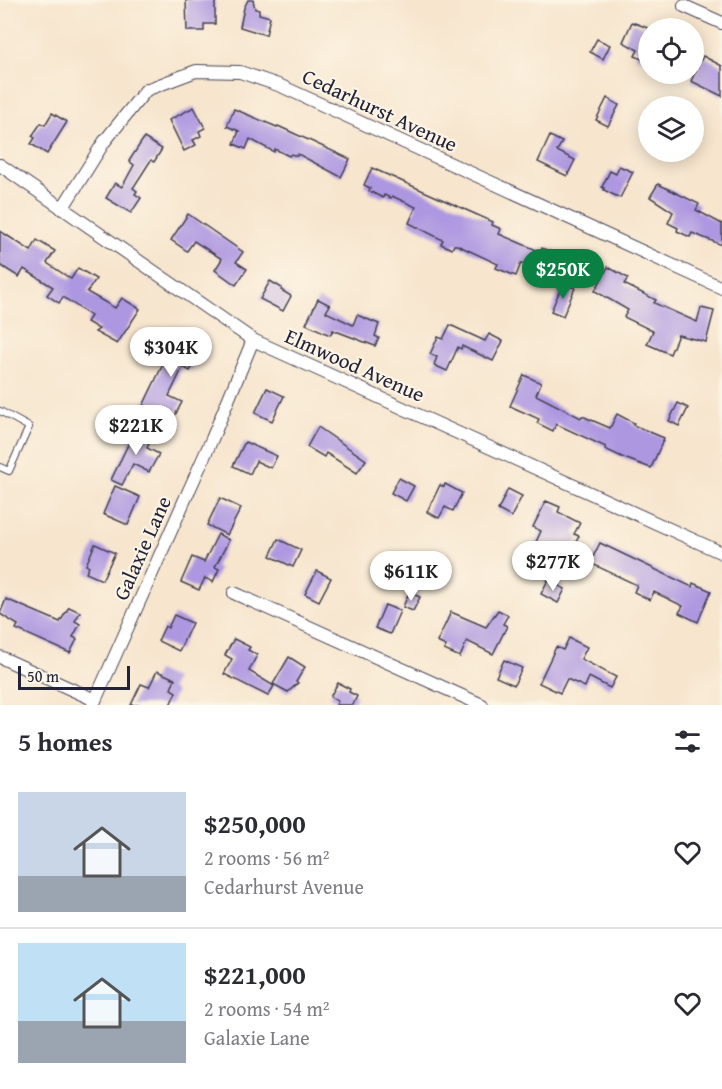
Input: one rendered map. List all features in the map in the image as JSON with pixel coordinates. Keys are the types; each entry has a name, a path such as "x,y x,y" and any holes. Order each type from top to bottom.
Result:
{"street":[{"path":"684,6 722,23"},
{"name":"Cedarhurst Avenue","path":"62,208 104,142 146,90 196,71 240,72 281,86 722,288"},
{"name":"Elmwood Avenue","path":"0,165 253,340 722,553"},
{"name":"Galaxie Lane","path":"94,702 212,438 253,340"},
{"path":"234,593 482,705"},
{"path":"0,657 94,702"}],"lane":[{"path":"0,411 29,427 9,471 0,466"}],"building":[{"path":"186,0 215,0 215,24 204,24 204,31 187,31"},
{"path":"248,0 253,0 259,14 270,17 266,35 240,27"},
{"path":"632,22 638,24 638,50 623,42"},
{"path":"597,39 610,45 603,59 590,52"},
{"path":"704,57 722,66 722,96 697,84 704,84"},
{"path":"607,98 619,105 608,126 596,120"},
{"path":"194,107 205,128 199,131 201,136 193,140 196,145 184,151 169,120"},
{"path":"234,109 278,126 350,159 341,177 298,154 289,156 275,149 274,152 250,139 246,149 234,144 239,131 227,126"},
{"path":"52,113 67,122 47,154 31,144 35,138 32,136 41,123 45,125"},
{"path":"550,136 562,142 557,151 575,160 567,176 538,162"},
{"path":"144,138 162,149 154,162 151,160 133,188 137,191 135,194 141,198 131,213 106,198 115,183 122,187 134,165 129,161"},
{"path":"619,166 633,172 620,198 602,187 610,171 616,174"},
{"path":"372,168 493,222 492,225 501,229 499,234 541,252 542,248 554,253 551,260 557,263 551,276 521,263 516,276 496,268 498,264 457,245 454,245 452,249 441,244 443,240 409,223 416,207 392,196 391,198 384,195 383,198 369,191 370,188 364,185"},
{"path":"658,184 699,204 696,210 722,224 722,245 692,233 690,237 677,231 678,228 668,223 673,212 650,197"},
{"path":"188,214 243,252 236,262 247,269 236,285 215,270 222,259 194,241 187,251 171,240"},
{"path":"0,231 31,251 37,240 55,251 47,263 71,279 78,268 96,279 87,292 115,308 122,298 140,309 117,344 95,332 99,329 87,322 91,316 63,297 59,303 47,295 53,287 24,269 19,277 0,265"},
{"path":"608,267 628,278 624,284 656,300 654,303 697,322 701,308 714,311 706,342 678,335 670,354 647,344 653,331 624,317 628,310 595,291"},
{"path":"270,281 291,296 283,311 260,299"},
{"path":"563,283 575,288 563,316 551,311"},
{"path":"318,299 330,305 326,312 353,325 357,315 379,324 375,336 379,338 375,346 333,330 330,335 306,324"},
{"path":"450,325 485,341 489,334 503,341 493,361 462,346 461,349 458,347 447,371 434,365 437,357 430,354 438,337 443,339"},
{"path":"179,335 202,350 190,371 183,367 169,396 182,402 172,421 143,406 164,359"},
{"path":"524,375 541,383 536,395 581,418 582,416 610,428 617,414 634,423 633,425 664,438 651,468 624,458 556,424 553,431 537,423 539,419 510,406"},
{"path":"267,388 284,396 272,421 255,413"},
{"path":"678,403 688,408 679,426 669,421"},
{"path":"318,427 366,460 357,473 326,453 324,457 307,447"},
{"path":"136,428 152,437 147,448 159,454 149,472 133,464 122,485 111,480"},
{"path":"245,442 277,456 271,468 256,461 250,474 233,466"},
{"path":"399,478 414,486 406,501 391,493"},
{"path":"445,484 462,493 453,511 445,507 439,518 427,512 440,485 444,487"},
{"path":"115,486 140,497 128,525 103,514"},
{"path":"508,489 522,496 511,517 498,510"},
{"path":"220,498 241,508 227,535 207,525"},
{"path":"546,501 560,507 558,512 580,523 574,534 579,536 566,562 544,551 534,573 524,568 541,531 533,527"},
{"path":"218,534 229,540 215,567 219,569 213,582 205,578 199,590 181,582 192,557 204,562"},
{"path":"278,539 301,550 293,567 270,556"},
{"path":"600,543 692,587 693,583 711,591 698,622 679,613 683,606 654,592 650,600 634,592 637,585 590,563"},
{"path":"95,544 115,553 102,580 86,573 89,567 86,565"},
{"path":"317,571 331,578 319,601 305,594"},
{"path":"548,580 565,589 558,603 541,594"},
{"path":"409,592 420,597 413,611 403,607"},
{"path":"6,599 60,622 69,607 80,612 75,621 80,624 73,637 77,639 70,653 16,629 18,625 0,614"},
{"path":"385,605 400,611 390,634 375,628"},
{"path":"498,610 508,615 503,624 507,626 493,654 467,641 460,657 444,650 446,646 437,642 451,612 486,627"},
{"path":"174,615 192,623 179,651 158,641 165,626 168,628"},
{"path":"569,638 587,647 581,659 616,677 610,688 589,677 585,687 567,679 560,693 539,683 556,647 563,650"},
{"path":"234,639 250,647 248,650 257,655 249,671 274,686 268,696 224,674 232,659 225,655"},
{"path":"289,657 305,667 296,682 298,683 288,692 273,684"},
{"path":"504,660 522,668 514,685 496,677"},
{"path":"157,671 175,679 171,689 176,692 170,705 131,705 141,684 149,687"},
{"path":"338,683 350,689 349,692 357,696 353,705 336,705 338,701 330,697"}]}
